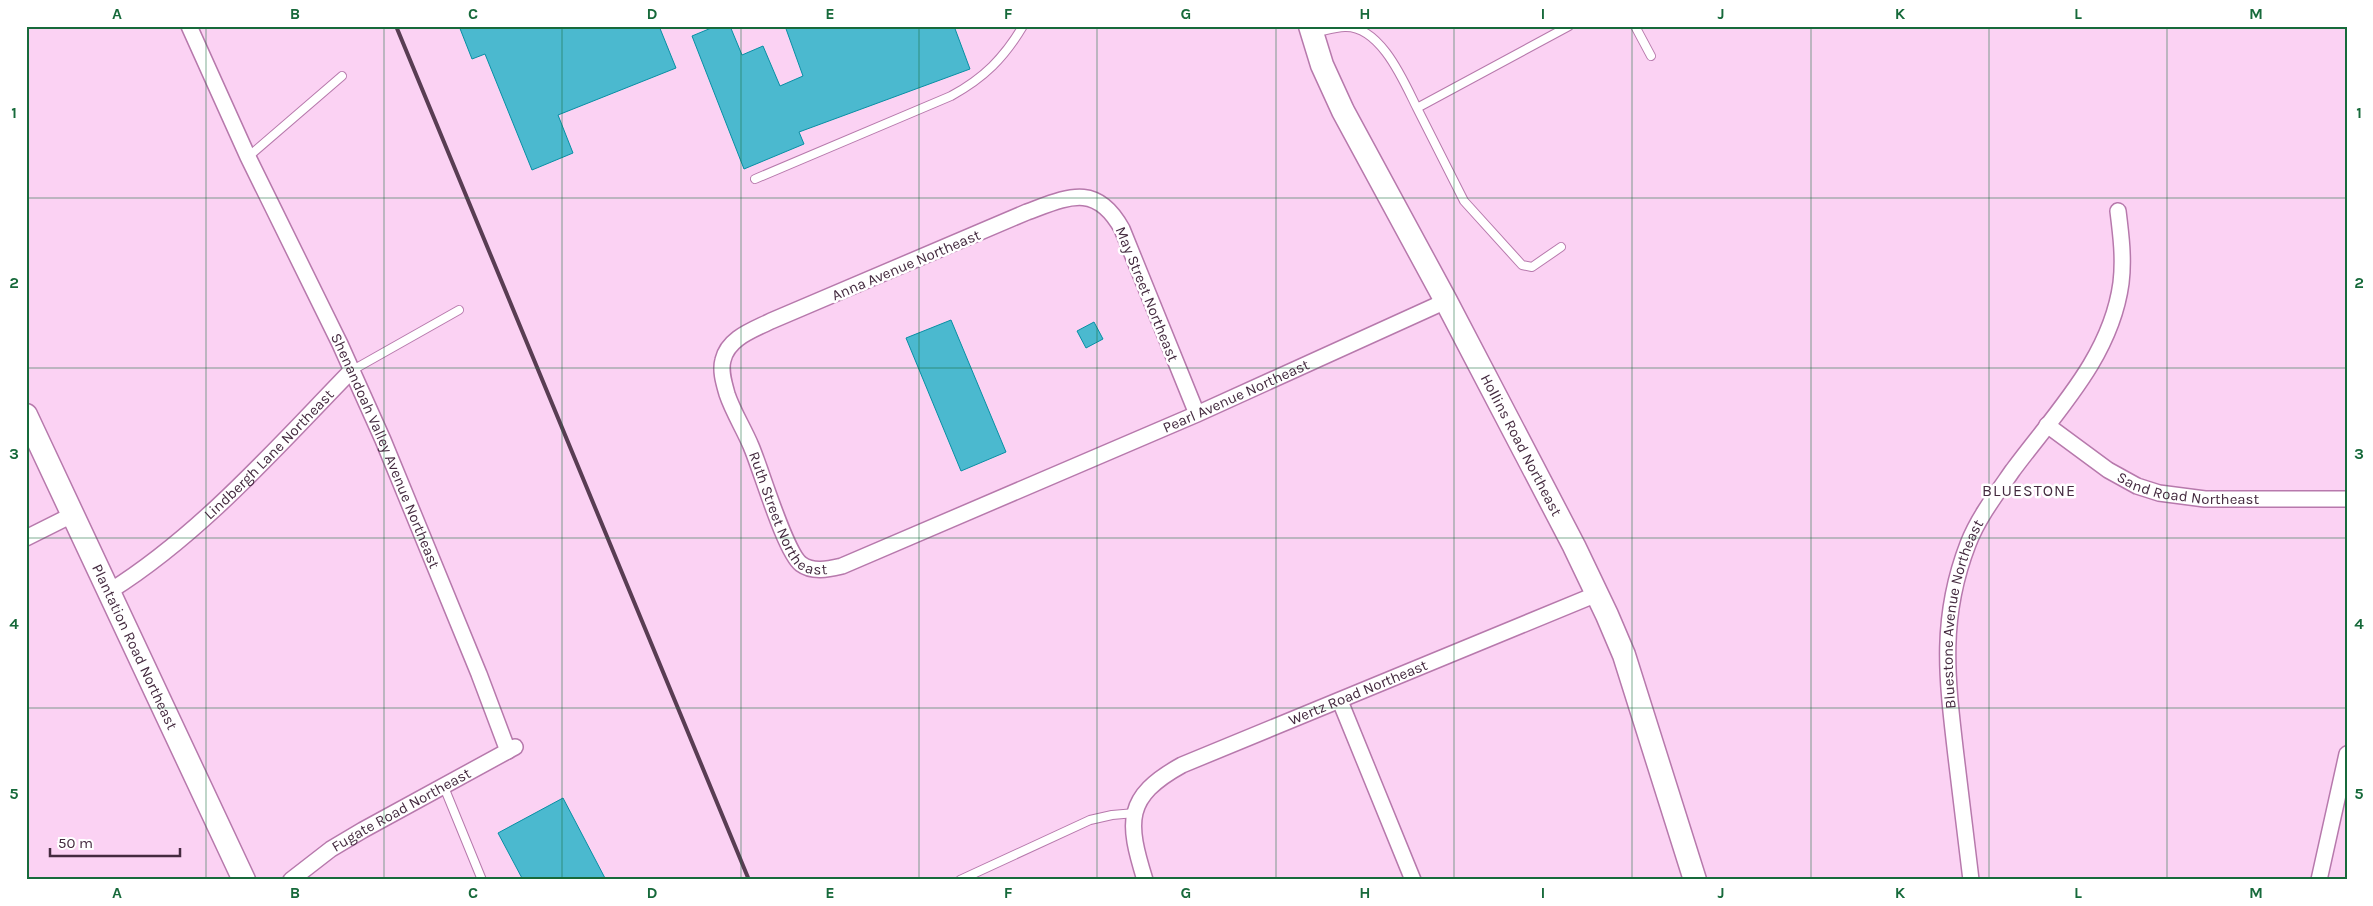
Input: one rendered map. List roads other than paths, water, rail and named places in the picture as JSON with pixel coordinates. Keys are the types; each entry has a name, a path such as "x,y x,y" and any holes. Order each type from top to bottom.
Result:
{"main road":[{"name":"Hollins Road Northeast","path":"1311,30 1322,65 1343,111 1446,301 1597,594 1624,655 1695,880"},
{"name":"Plantation Road Northeast","path":"26,415 244,880"}],"street":[{"name":"Shenandoah Valley Avenue Northeast","path":"189,26 248,157 383,440 479,674 512,749"},
{"name":"May Street Northeast","path":"1020,215 1069,196 1083,196 1095,200 1109,209 1122,229 1197,414"},
{"name":"Bluestone Avenue Northeast","path":"1972,880 1947,684 1946,648 1949,613 1957,578 1974,531 2000,488 2046,425 2078,386 2097,356 2112,323 2121,282 2123,252 2118,211"},
{"name":"Anna Avenue Northeast","path":"791,313 1020,215"},
{"name":"Pearl Avenue Northeast","path":"1025,487 1197,414 1446,301"},
{"name":"Ruth Street Northeast","path":"791,313 736,339 728,348 723,360 722,373 728,396 751,446 770,499 794,556 801,564 810,569 822,570 842,566 1025,487"},
{"name":"Lindbergh Lane Northeast","path":"110,591 162,555 247,478 351,371"},
{"name":"Sand Road Northeast","path":"2046,425 2108,470 2137,486 2159,493 2205,499 2347,499"},
{"path":"26,538 74,514"},
{"name":"Wertz Road Northeast","path":"1134,813 1150,786 1163,776 1182,766 1597,594"},
{"path":"1340,701 1413,880"},
{"name":"Fugate Road Northeast","path":"290,880 363,830 512,749"},
{"path":"2319,880 2347,754"},
{"path":"1134,813 1132,829 1134,845 1145,880"}],"lane":[{"path":"754,179 951,96 973,84 992,69 1008,51 1023,26"},
{"path":"1417,108 1569,26"},
{"path":"1635,26 1651,56"},
{"path":"1311,30 1347,27 1369,34 1393,61 1464,201 1522,265 1532,267 1561,247"},
{"path":"248,157 342,76"},
{"name":"Lindbergh Lane Northeast","path":"351,371 459,310"},
{"path":"444,787 482,880"},
{"path":"960,880 1090,820 1134,813"}],"railway":[{"path":"396,26 749,880"}],"district":[{"name":"BLUESTONE","path":"2029,490"}]}
